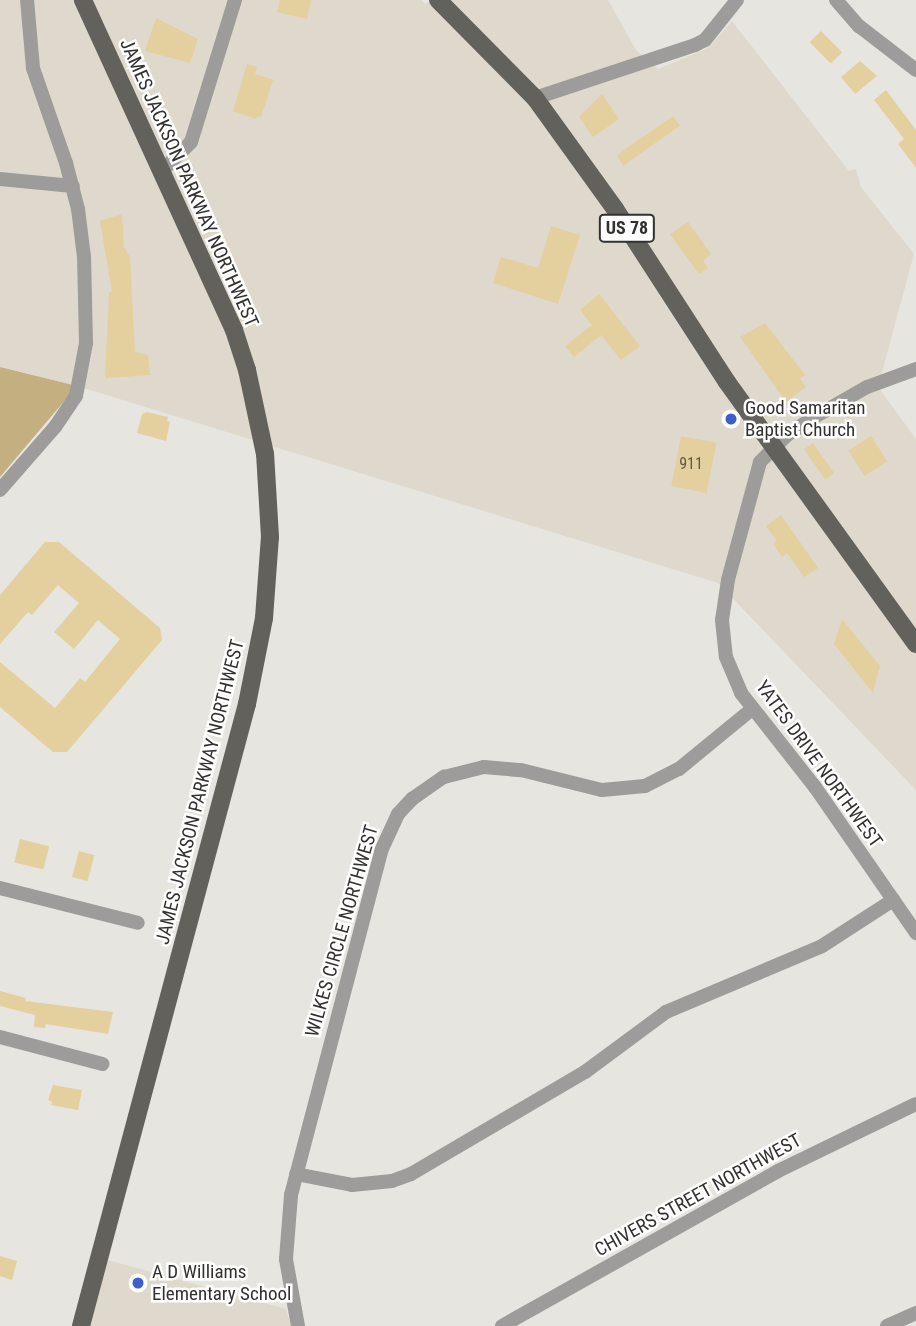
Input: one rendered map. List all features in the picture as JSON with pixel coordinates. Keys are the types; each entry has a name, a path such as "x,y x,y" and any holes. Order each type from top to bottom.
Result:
{"main road":[{"name":"JAMES JACKSON PARKWAY NORTHWEST","path":"81,1326 247,704 259,651 268,580 270,523 265,454 247,370 217,289 83,0"},
{"name":"US 78","path":"438,0 535,98 592,175 696,336 916,644"}],"street":[{"path":"163,170 191,142 236,0"},
{"path":"535,98 695,46 705,40 737,0"},
{"path":"836,0 859,26 916,70"},
{"path":"0,490 67,412 82,380 86,343 86,284 82,232 73,186 36,80 29,44 27,1"},
{"path":"0,180 73,186"},
{"path":"774,447 811,419 867,387 916,369"},
{"name":"YATES DRIVE NORTHWEST","path":"774,447 760,463 724,602 723,638 726,657 741,693 752,709 815,788 916,933"},
{"name":"WILKES CIRCLE NORTHWEST","path":"298,1326 288,1280 285,1238 296,1174 387,832 412,799 444,777 484,767 521,770 602,790 645,786 679,769 752,709"},
{"path":"0,888 138,923"},
{"path":"296,1174 352,1185 392,1181 411,1174 585,1072 666,1012 704,993 814,950 893,900"},
{"path":"0,1037 102,1064"},
{"name":"CHIVERS STREET NORTHWEST","path":"502,1326 778,1171 916,1104"},
{"path":"887,1326 916,1313"}],"shaded area":[{"path":"0,0 421,0 425,4 432,0 608,0 636,50 658,69 708,48 732,21 849,171 856,169 861,187 914,254 878,387 916,439 916,790 718,583 77,386 0,367"},
{"path":"0,367 77,386 0,477"},
{"name":"A D Williams Elementary School","path":"93,1256 286,1309 291,1326 75,1326"}],"building":[{"path":"280,0 311,0 307,19 277,12"},
{"path":"156,18 198,39 190,63 145,51"},
{"path":"821,31 842,52 831,64 810,42"},
{"path":"860,61 877,76 855,94 841,77"},
{"path":"247,64 257,67 255,74 273,80 261,117 257,116 256,119 233,111"},
{"path":"886,90 916,130 916,168 898,144 904,139 874,100"},
{"path":"602,94 619,119 593,137 579,117"},
{"path":"673,116 680,126 623,165 616,156"},
{"path":"122,214 124,247 130,257 135,352 148,355 150,375 105,378 109,292 112,292 100,221"},
{"path":"688,222 711,254 703,261 708,268 699,274 670,234"},
{"path":"551,226 580,235 558,304 493,283 501,257 538,268"},
{"path":"599,294 640,346 621,360 601,335 574,357 565,346 592,325 580,310"},
{"path":"765,323 805,375 800,379 806,387 786,402 740,337"},
{"path":"147,412 168,417 167,421 170,422 166,441 137,433 142,414"},
{"path":"681,436 716,443 707,493 671,486"},
{"path":"871,436 887,461 865,476 848,451"},
{"path":"813,443 834,473 825,480 804,449"},
{"path":"781,515 818,568 804,577 787,553 782,557 773,544 777,541 766,526"},
{"path":"45,542 59,542 160,628 162,640 67,752 53,752 0,707 0,662 55,708 80,678 85,682 120,639 98,620 74,649 54,632 79,603 58,585 32,615 28,612 0,644 0,595"},
{"path":"842,619 880,666 873,693 834,644"},
{"path":"20,839 49,846 43,870 14,862"},
{"path":"79,851 94,855 87,881 72,877"},
{"path":"0,991 26,998 25,1001 113,1012 108,1034 46,1024 45,1028 34,1027 35,1015 0,1006"},
{"path":"53,1085 82,1090 78,1110 51,1105 52,1102 48,1100"},
{"path":"0,1256 17,1261 12,1280 0,1276"}],"place":[{"name":"Good Samaritan Baptist Church","path":"731,419"},
{"name":"A D Williams Elementary School","path":"138,1283"}]}
